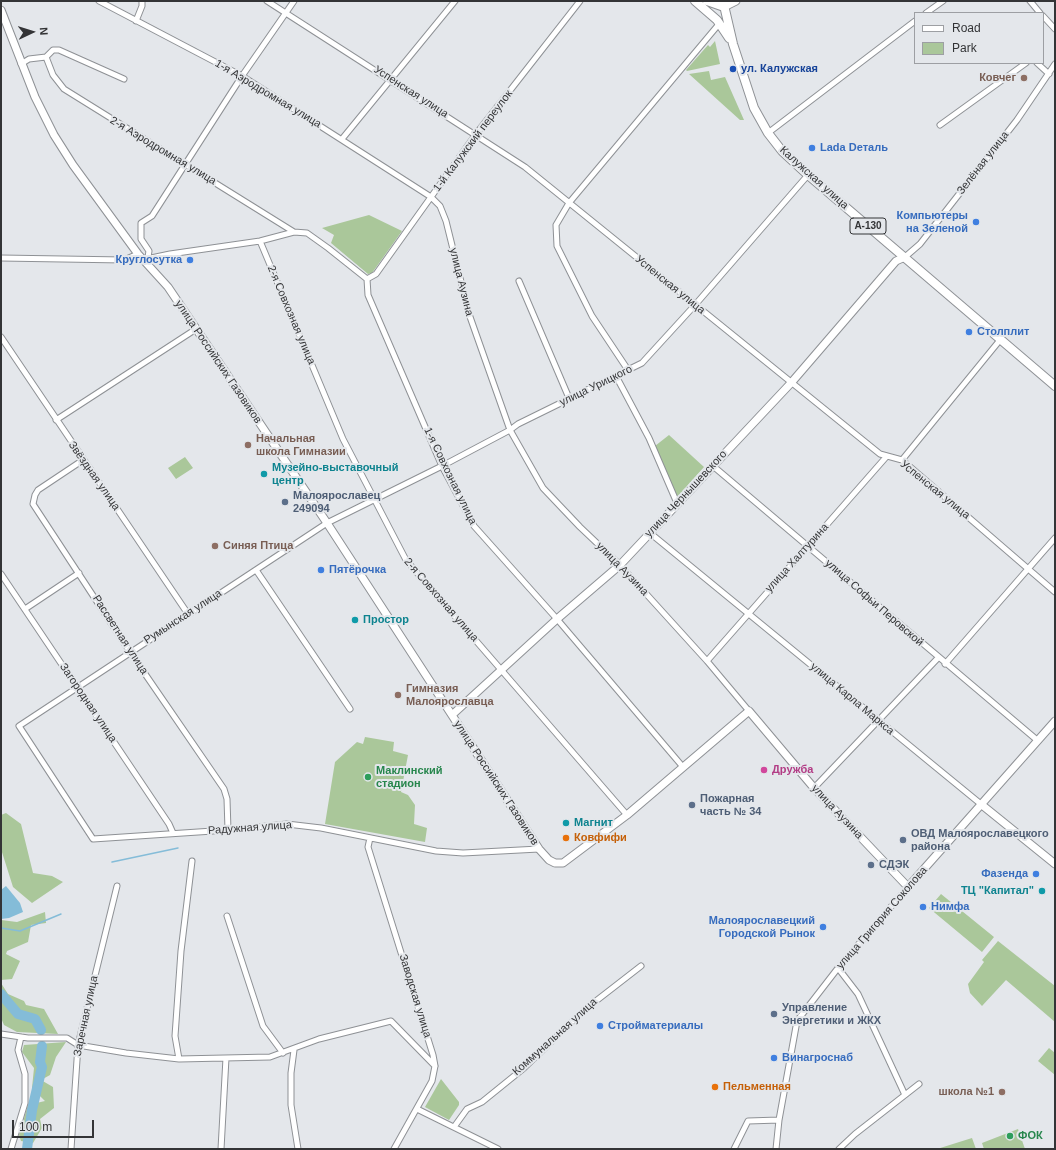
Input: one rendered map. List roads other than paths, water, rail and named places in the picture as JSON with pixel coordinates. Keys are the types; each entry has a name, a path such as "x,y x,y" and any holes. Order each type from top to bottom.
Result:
{"main road":[{"path":"695,1 720,24 733,44"},
{"path":"707,1 723,4 736,1"},
{"name":"Калужская улица","path":"723,4 733,44 752,103 758,117 782,151 808,175 1055,386"},
{"name":"улица Российских Газовиков","path":"1,10 21,64 54,135 73,166 138,254 168,287 327,523 540,849 549,860 564,863 627,815"},
{"name":"улица Чернышевского","path":"452,715 557,619 620,565 791,383 896,261 905,257"},
{"path":"627,815 749,711"},
{"name":"улица Аузина","path":"749,711 814,788 908,887"},
{"name":"улица Григория Соколова","path":"908,887 1055,721"},
{"name":"улица Карла Маркса","path":"982,805 1055,864"}],"street":[{"name":"1-я Аэродромная улица","path":"99,1 242,76 431,197"},
{"path":"136,21 142,6 142,1"},
{"name":"Успенская улица","path":"267,1 476,134 525,167 880,454 902,460 1055,592"},
{"path":"146,263 148,251 141,239 141,223 152,216 242,76 294,1"},
{"path":"342,139 455,1"},
{"name":"1-й Калужский переулок","path":"367,279 376,274 476,134 580,1"},
{"path":"927,12 943,1"},
{"path":"1030,1 1039,12"},
{"path":"1044,17 1055,29"},
{"path":"768,133 914,22"},
{"path":"628,370 592,316 557,246 556,225 569,203 720,24"},
{"path":"21,64 29,59 46,57 53,50 59,50 124,79"},
{"name":"2-я Аэродромная улица","path":"46,57 53,75 64,89 294,232"},
{"path":"940,125 1025,64"},
{"path":"1038,64 1049,74"},
{"name":"Зелёная улица","path":"905,257 920,244 1017,120 1055,64"},
{"name":"улица Урицкого","path":"327,523 442,466 569,398 642,363 695,305 808,175"},
{"name":"улица Аузина","path":"431,197 440,206 446,221 469,314 510,430 543,488 580,527 620,565 707,661 749,711"},
{"path":"146,263 151,258 170,254 260,241 294,232 307,233 367,279"},
{"name":"2-я Совхозная улица","path":"260,241 343,439 406,560 627,815"},
{"path":"1,258 124,260 138,254"},
{"name":"1-я Совхозная улица","path":"367,279 368,295 442,466 474,526 557,619 683,767"},
{"path":"519,281 569,398"},
{"path":"56,420 196,329"},
{"name":"Звёздная улица","path":"1,336 56,420 134,532 188,614"},
{"path":"902,460 1000,340"},
{"path":"616,376 649,438 677,503"},
{"name":"улица Халтурина","path":"707,661 887,456"},
{"name":"Рассветная улица","path":"83,460 38,490 33,504 130,652 224,788 227,799 228,830"},
{"name":"улица Софьи Перовской","path":"713,466 945,664 1037,740"},
{"name":"Румынская улица","path":"19,726 327,523"},
{"name":"улица Карла Маркса","path":"650,533 982,805"},
{"path":"945,664 1055,538"},
{"path":"256,570 350,709"},
{"path":"25,609 79,573"},
{"name":"Загородная улица","path":"1,574 169,824 173,833"},
{"path":"814,788 938,658"},
{"name":"Радужная улица","path":"19,726 93,839 228,830 287,824 321,828 436,851 463,853 540,849"},
{"name":"Заводская улица","path":"370,838 368,847 433,1055 435,1066 432,1081 394,1149"},
{"path":"178,1059 175,1036 181,951 192,861"},
{"name":"Заречная улица","path":"71,1149 78,1045 117,886"},
{"name":"улица Григория Соколова","path":"776,1149 779,1120 797,1021 838,968 908,887"},
{"path":"227,916 263,1026 283,1053"},
{"name":"Коммунальная улица","path":"454,1127 467,1109 482,1102 524,1068 583,1011 641,966"},
{"path":"838,968 858,994 905,1095"},
{"path":"1,1034 21,1037 67,1038 78,1045 126,1054 178,1059 270,1057 294,1050 319,1039 391,1020 435,1066"},
{"path":"12,1149 25,1103 25,1074 18,1050 21,1037"},
{"path":"294,1050 291,1073 291,1105 298,1149"},
{"path":"221,1149 226,1058"},
{"path":"840,1149 855,1134 919,1084"},
{"path":"417,1109 498,1149"},
{"path":"734,1149 748,1121 779,1120"}],"water":[{"path":"6,886 20,903 23,912 9,918 1,919 1,890"}],"waterway":[{"path":"112,862 178,848"},
{"path":"1,928 20,931 61,914"},
{"path":"1,994 18,1014 35,1019 41,1030"},
{"path":"27,1149 32,1110 42,1067 40,1062 42,1046"}],"place":[{"name":"ул. Калужская","path":"733,69"},
{"name":"Ковчег","path":"1024,78"},
{"name":"Lada Dеталь","path":"812,148"},
{"name":"Компьютеры на Зеленой","path":"976,222"},
{"name":"Круглосутка","path":"190,260"},
{"name":"Столплит","path":"969,332"},
{"name":"Начальная школа Гимназии","path":"248,445"},
{"name":"Музейно-выставочный центр","path":"264,474"},
{"name":"Малоярославец 249094","path":"285,502"},
{"name":"Синяя Птица","path":"215,546"},
{"name":"Пятёрочка","path":"321,570"},
{"name":"Простор","path":"355,620"},
{"name":"Гимназия Малоярославца","path":"398,695"},
{"name":"Дружба","path":"764,770"},
{"name":"Маклинский стадион","path":"368,777"},
{"name":"Пожарная часть № 34","path":"692,805"},
{"name":"Магнит","path":"566,823"},
{"name":"Ковфифи","path":"566,838"},
{"name":"ОВД Малоярославецкого района","path":"903,840"},
{"name":"СДЭК","path":"871,865"},
{"name":"Фазенда","path":"1036,874"},
{"name":"ТЦ \"Капитал\"","path":"1042,891"},
{"name":"Нимфа","path":"923,907"},
{"name":"Малоярославецкий Городской Рынок","path":"823,927"},
{"name":"Управление Энергетики и ЖКХ","path":"774,1014"},
{"name":"Стройматериалы","path":"600,1026"},
{"name":"Винагроснаб","path":"774,1058"},
{"name":"Пельменная","path":"715,1087"},
{"name":"школа №1","path":"1002,1092"},
{"name":"ФОК","path":"1010,1136"}]}
